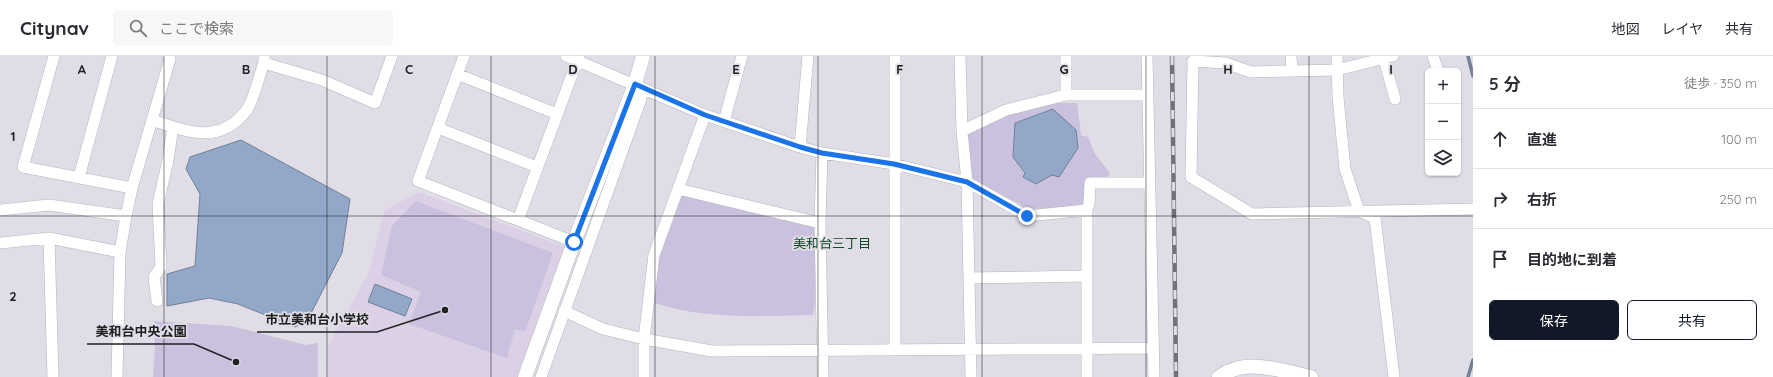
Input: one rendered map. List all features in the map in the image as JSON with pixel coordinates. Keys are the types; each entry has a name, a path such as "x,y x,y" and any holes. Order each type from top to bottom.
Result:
{"street":[{"path":"54,56 23,167 132,188"},
{"path":"79,177 112,56"},
{"path":"117,377 120,252 132,188 170,59 168,56"},
{"path":"152,120 190,131 208,133 225,130 242,117 250,105 264,59 322,80 375,103 392,56"},
{"path":"464,56 418,181 574,242"},
{"path":"566,56 578,58 705,115 800,147 822,153 894,164 967,182 1027,216 1087,210"},
{"path":"526,377 574,242 638,86 643,56"},
{"path":"724,121 742,56"},
{"path":"800,147 808,56"},
{"path":"895,56 895,350"},
{"path":"960,56 962,131 967,182 971,377"},
{"path":"1066,56 1066,96"},
{"path":"1147,56 1154,377"},
{"path":"1291,56 1292,71"},
{"path":"1337,56 1345,168 1359,211 1375,218 1394,377"},
{"path":"1433,56 1437,68"},
{"path":"1396,98 1389,57 1337,70 1251,72 1225,59 1193,61 1191,177 1252,214 1473,209"},
{"path":"518,220 578,58"},
{"path":"457,74 557,114"},
{"path":"541,377 641,99 638,86"},
{"path":"962,131 1006,110 1066,96 1148,95"},
{"path":"644,377 644,339 654,256 705,115"},
{"path":"157,301 154,277 161,267 158,204 168,160 173,127"},
{"path":"438,128 538,167"},
{"path":"822,153 820,223 823,377"},
{"path":"1087,377 1087,210 1090,204 1090,183 1149,183"},
{"path":"678,189 820,223"},
{"path":"0,210 49,205 126,216"},
{"path":"0,243 49,238 120,252"},
{"path":"49,238 54,377"},
{"path":"969,278 1087,276"},
{"path":"564,311 603,328 644,339 712,351 823,349 895,350 1153,348"},
{"path":"1219,377 1226,372 1246,366 1260,372 1310,377"}],"shaded area":[{"path":"1057,103 1077,103 1081,135 1088,137 1095,154 1110,173 1107,178 1086,178 1083,204 1044,209 1027,208 971,179 967,157 968,134 1015,112"},
{"path":"419,192 565,247 517,377 327,377 328,346 368,274 385,210"},
{"path":"682,194 815,227 815,302 813,315 713,315 655,303 656,268"},
{"path":"416,201 553,253 525,332 515,329 507,358 409,324 421,292 381,275 392,226"},
{"path":"154,321 231,326 306,345 318,343 318,377 153,377 155,348"}],"water":[{"path":"1053,109 1076,130 1078,148 1059,177 1052,175 1036,184 1023,177 1025,173 1013,157 1015,123"},
{"path":"241,140 350,199 342,253 307,321 295,327 238,304 209,298 167,306 167,274 195,266 200,194 186,169 190,157"},
{"path":"375,284 412,299 405,316 368,302"}],"waterway":[{"path":"1468,56 1473,76"},
{"path":"1468,377 1473,360"}],"railway":[{"path":"1172,56 1176,377"}],"place":[{"name":"市立美和台小学校","path":"445,310"},
{"name":"美和台中央公園","path":"236,362"}],"district":[{"name":"美和台三丁目","path":"832,243"}],"route":[{"path":"574,242 635,84 705,115 800,147 822,153 894,164 967,182 1027,216"}]}
